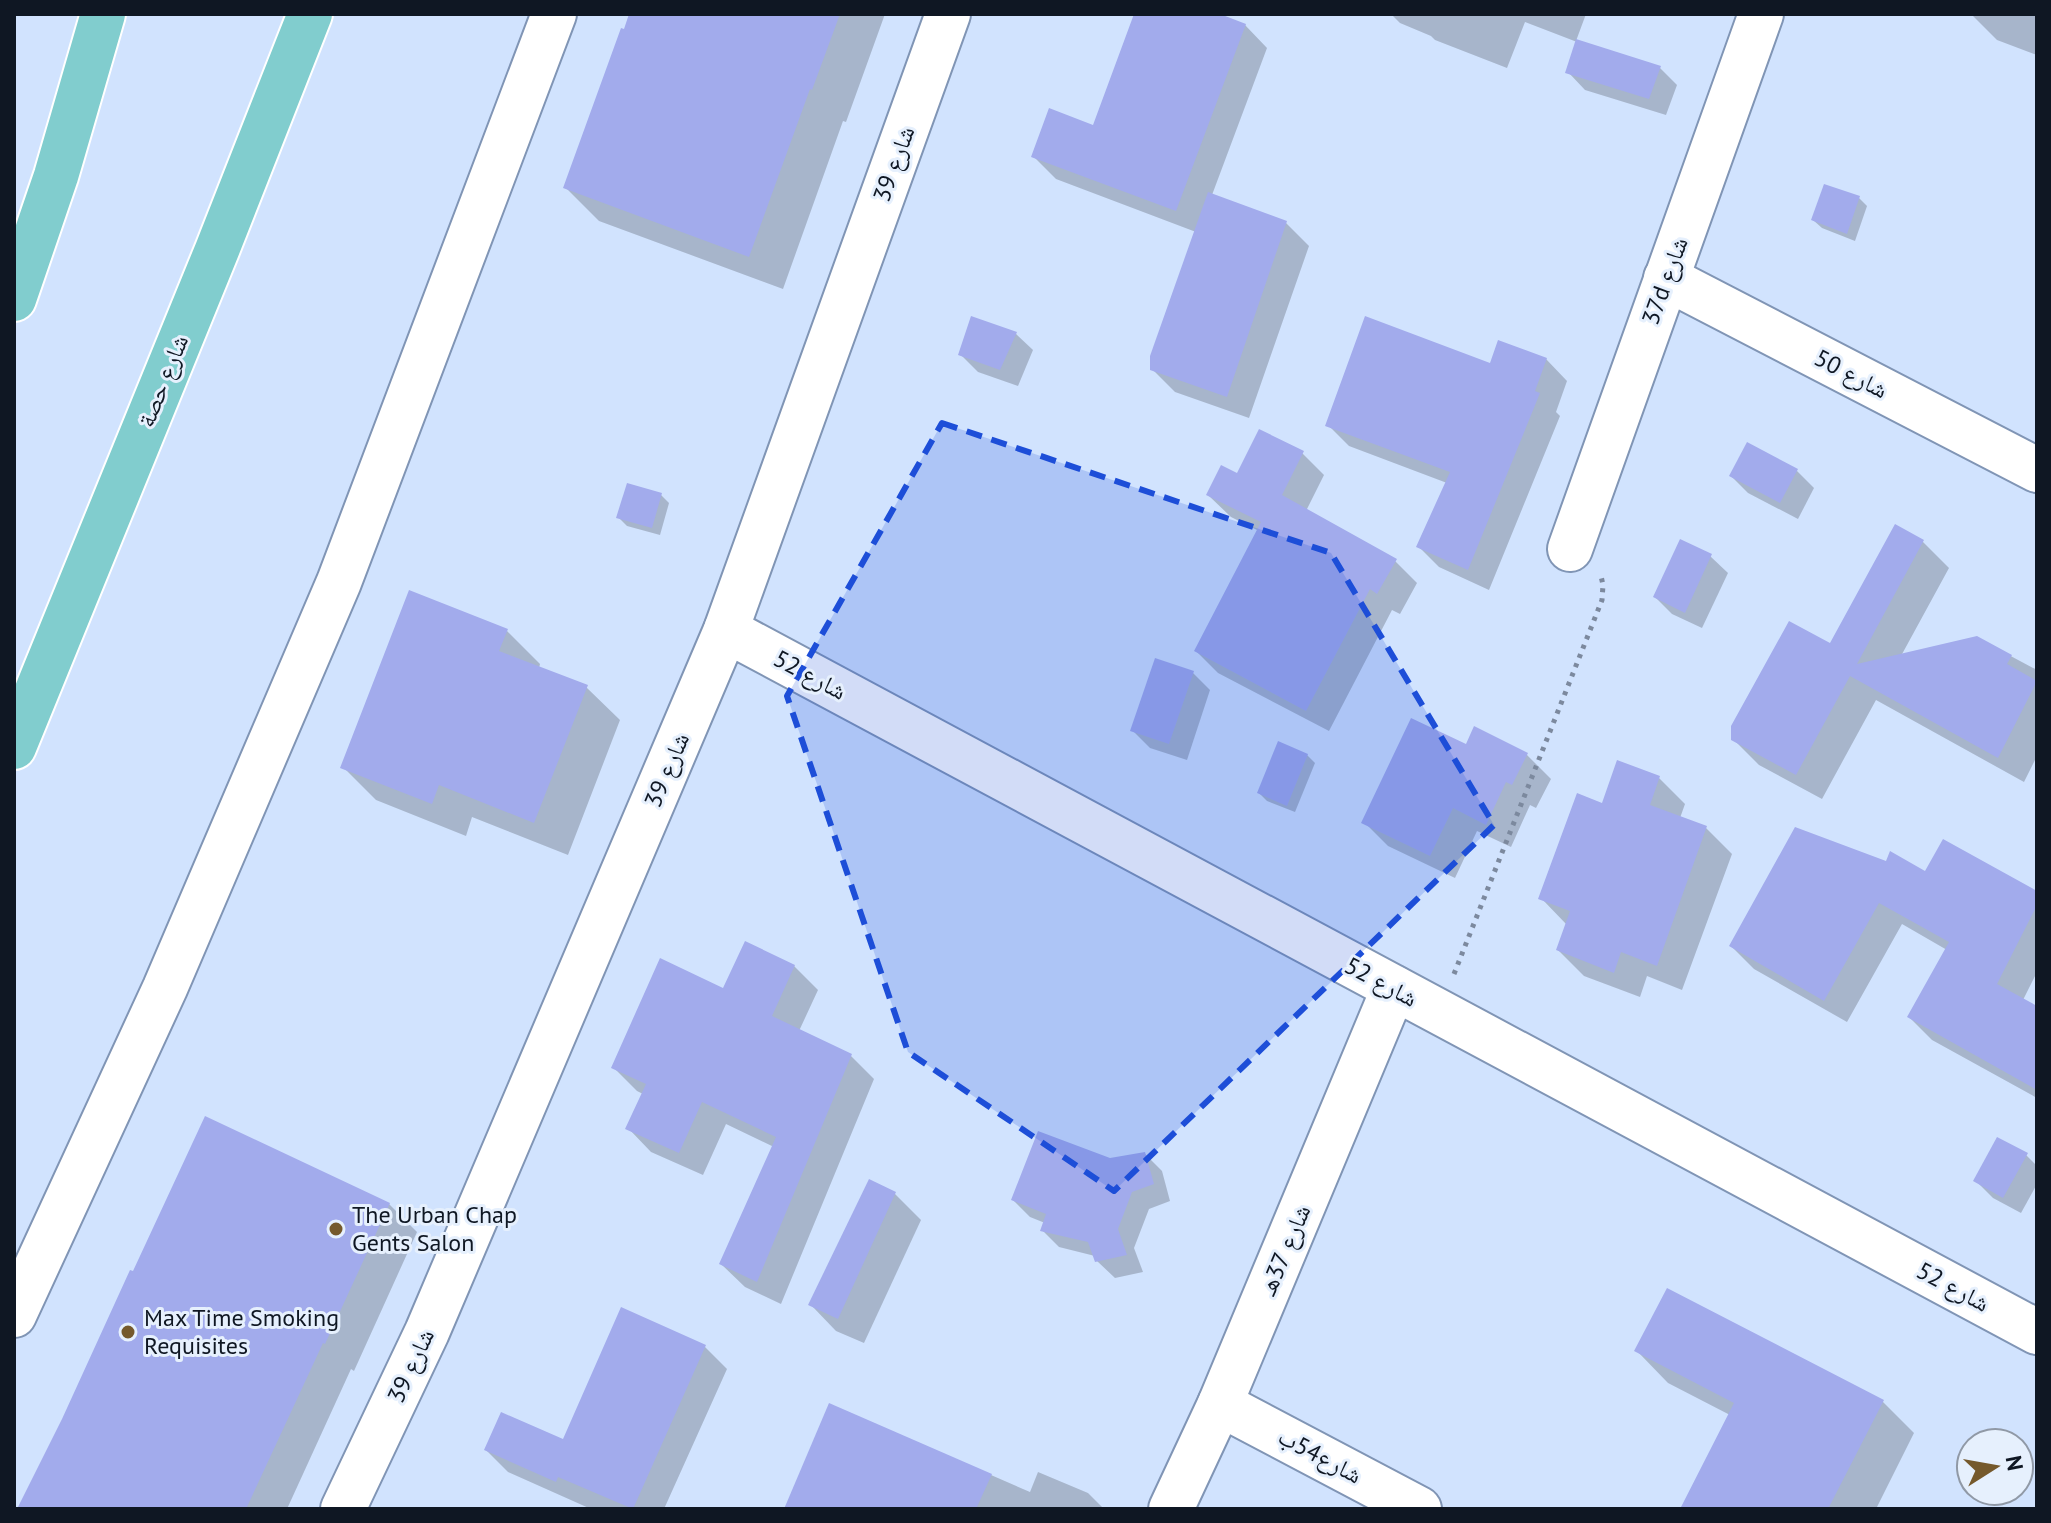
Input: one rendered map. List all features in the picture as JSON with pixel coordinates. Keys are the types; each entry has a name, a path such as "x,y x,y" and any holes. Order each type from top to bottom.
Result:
{"main road":[{"name":"شارع حصة","path":"14,747 310,14"},
{"path":"14,299 56,176 102,20"}],"street":[{"path":"14,1315 165,988 333,596 554,14"},
{"name":"شارع 39","path":"343,1509 427,1332 726,630 948,14"},
{"name":"37d شارع","path":"1572,542 1761,14"},
{"name":"شارع 50","path":"1666,278 2037,470"},
{"name":"شارع 52","path":"726,630 2037,1332"},
{"name":"شارع 37هـ","path":"1171,1509 1220,1404 1394,988"},
{"name":"شارع54ب","path":"1220,1404 1419,1509"}],"path":[{"path":"1439,1013 1602,600 1603,585 1599,569 1592,556 1572,542"}],"highlighted area":[{"path":"942,423 1331,553 1494,825 1114,1191 908,1052 787,696"}],"building":[{"path":"629,14 840,14 749,257 563,188 621,28 624,29"},
{"path":"1134,14 1220,14 1246,24 1176,211 1031,157 1049,108 1093,125"},
{"path":"1576,39 1661,66 1649,99 1565,73"},
{"path":"1824,184 1860,196 1847,234 1811,220"},
{"path":"1208,192 1287,221 1227,397 1150,370 1150,356"},
{"path":"971,316 1017,332 1000,370 958,355"},
{"path":"1365,316 1490,363 1498,340 1547,358 1535,391 1540,393 1468,570 1416,547 1450,472 1325,426"},
{"path":"1259,429 1304,451 1282,495 1397,559 1377,594 1370,589 1306,711 1194,651 1261,522 1206,495 1221,465 1237,473"},
{"path":"1747,442 1798,469 1780,503 1729,476"},
{"path":"627,483 662,493 652,528 616,518"},
{"path":"1895,524 1924,540 1857,664 1977,636 2012,655 2007,664 2037,681 1998,758 1850,676 1796,775 1731,740 1731,726 1789,621 1830,643"},
{"path":"1680,539 1712,554 1685,613 1653,597"},
{"path":"409,590 508,629 499,651 588,685 534,823 439,785 432,804 340,768"},
{"path":"1155,658 1194,671 1169,744 1130,731"},
{"path":"1411,718 1466,744 1474,726 1528,753 1512,785 1506,782 1486,825 1453,808 1430,856 1361,823"},
{"path":"1278,741 1308,754 1287,806 1257,793"},
{"path":"1617,760 1660,776 1650,805 1707,826 1657,966 1621,952 1614,973 1556,950 1570,911 1538,899 1577,793 1602,803"},
{"path":"1795,827 1886,861 1890,851 1925,871 1943,839 2037,891 2037,905 1997,984 2037,1006 2037,1090 1907,1017 1949,942 1879,903 1824,1001 1729,946"},
{"path":"745,941 795,965 772,1016 852,1054 757,1282 719,1264 776,1137 702,1102 679,1153 625,1129 646,1084 611,1068 660,958 723,988"},
{"path":"205,1116 390,1203 325,1344 246,1509 17,1509 130,1270 133,1271"},
{"path":"1038,1131 1110,1158 1145,1152 1154,1184 1132,1192 1118,1229 1127,1255 1095,1262 1088,1242 1040,1231 1046,1214 1011,1200"},
{"path":"1997,1137 2028,1153 2003,1198 1973,1181"},
{"path":"869,1179 896,1192 838,1319 808,1305"},
{"path":"1667,1288 1884,1400 1828,1509 1680,1509 1734,1403 1634,1351"},
{"path":"621,1307 706,1345 633,1509 558,1477 556,1482 484,1450 501,1412 563,1439"},
{"path":"829,1403 992,1474 976,1509 784,1509"}],"place":[{"name":"The Urban Chap Gents Salon","path":"336,1229"},
{"name":"Max Time Smoking Requisites","path":"128,1332"}]}
